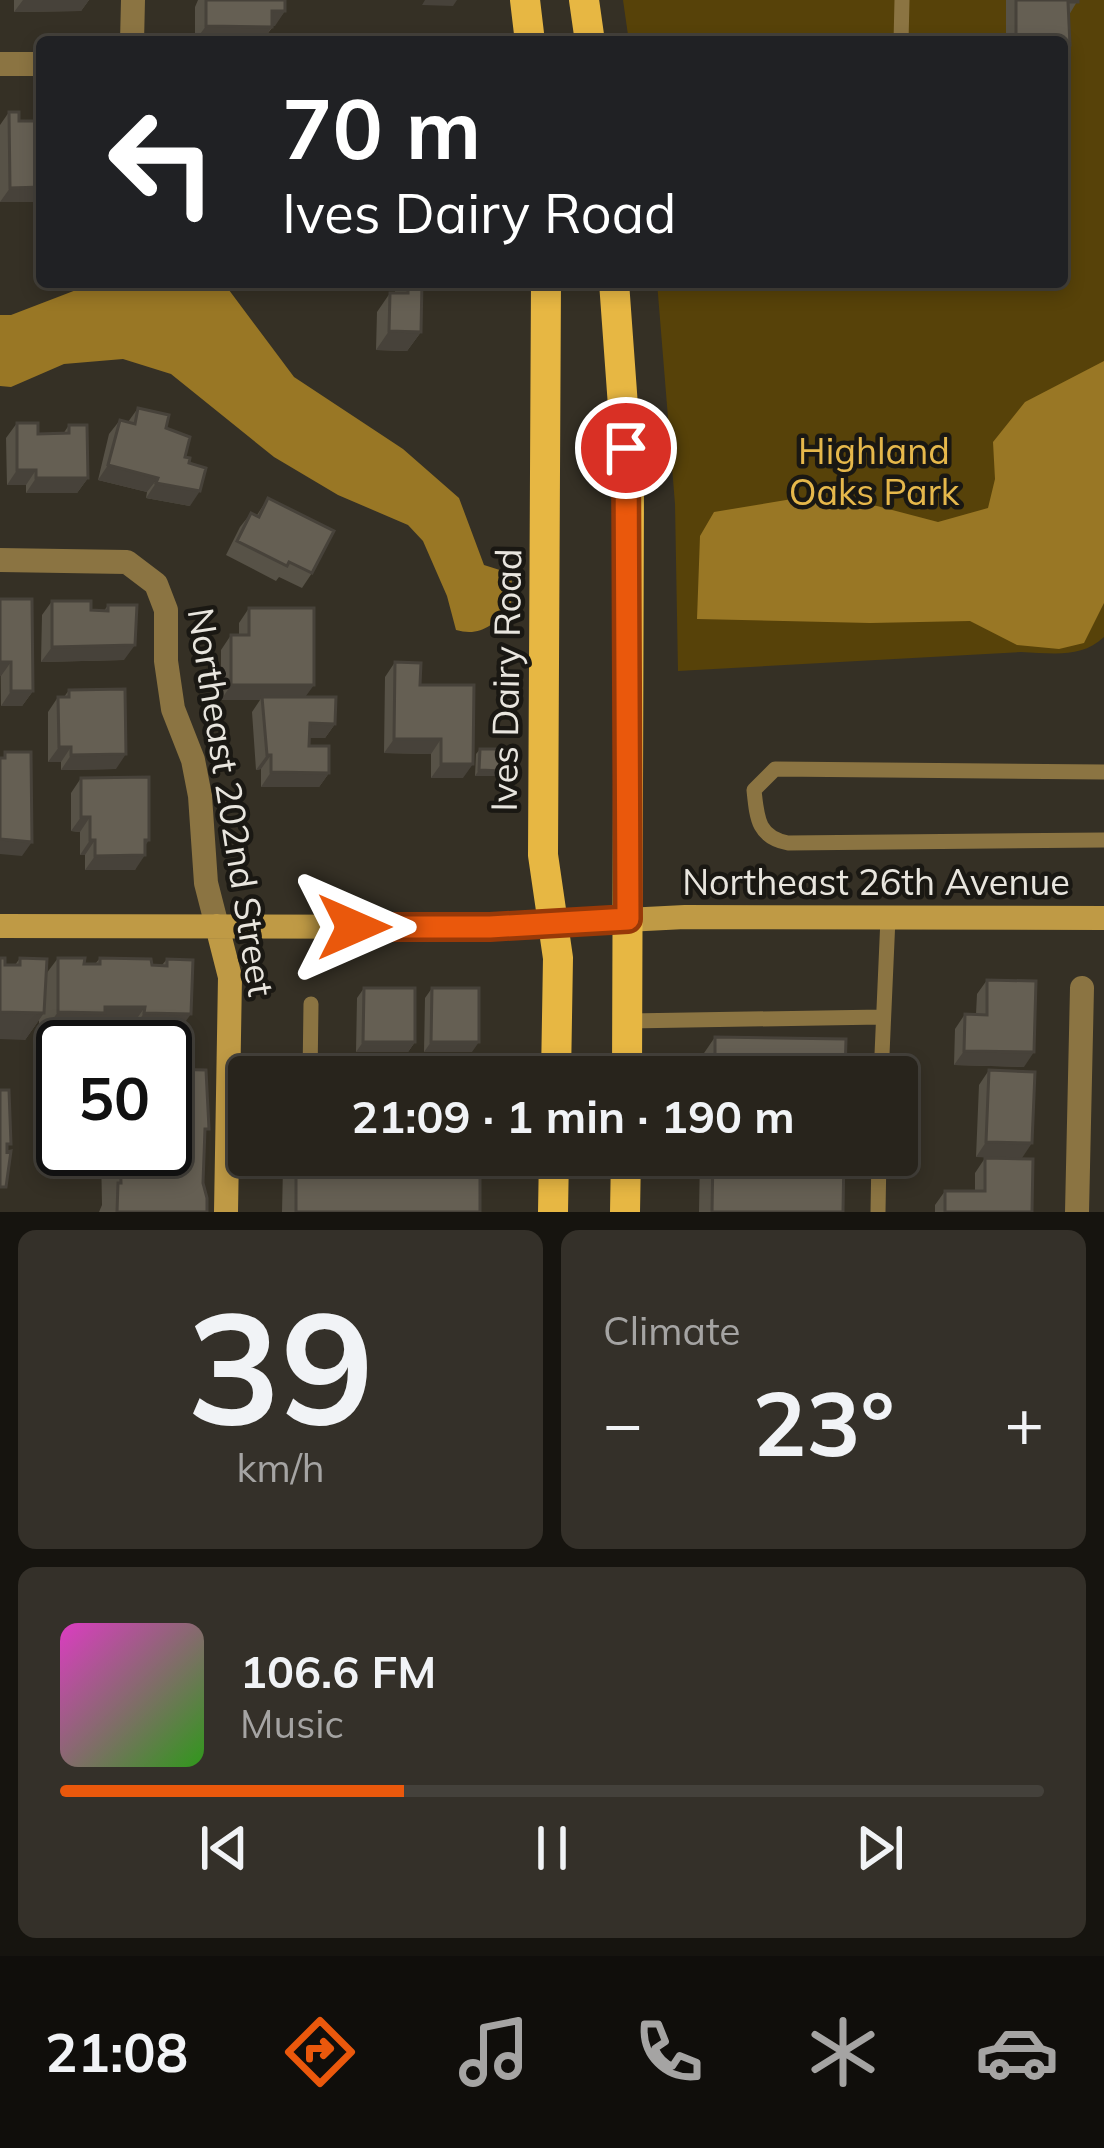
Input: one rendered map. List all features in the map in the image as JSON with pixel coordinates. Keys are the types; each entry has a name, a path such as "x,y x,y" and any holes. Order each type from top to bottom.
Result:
{"main road":[{"path":"525,0 529,36"},
{"path":"584,0 589,36"},
{"name":"Ives Dairy Road","path":"546,288 543,855 559,958 557,1056"},
{"path":"614,288 628,489 628,1056"},
{"name":"Northeast 26th Avenue","path":"0,926 490,927 628,919 1104,918"},
{"name":"Northeast 202nd Street","path":"218,926 230,976 234,1056"},
{"name":"Northeast 202nd Street","path":"226,1212 231,1176"},
{"path":"553,1212 554,1176"},
{"path":"625,1212 626,1176"}],"street":[{"path":"132,36 133,0"},
{"path":"0,64 36,64"},
{"name":"Northeast 202nd Street","path":"0,560 127,562 156,584 166,610 166,662 173,709 193,760 206,883 218,926"},
{"path":"1077,1212 1082,988"}],"lane":[{"path":"901,36 902,0"},
{"path":"1104,772 776,769 754,790 758,824 770,839 788,843 1104,840"},
{"path":"881,1056 888,918"},
{"path":"310,1056 311,1004"},
{"path":"628,1021 882,1017"},
{"path":"878,1212 879,1176"}],"green space":[{"name":"Highland Oaks Park","path":"623,0 1104,0 1104,637 1086,649 1065,653 678,671 675,504 657,288 1068,288 1068,36 628,36"}],"shaded area":[{"path":"81,288 227,288 294,377 403,449 459,498 484,565 512,574 511,608 480,630 456,630 423,541 408,525 338,495 274,457 171,374 123,359 64,364 11,387 0,386 0,315"},
{"path":"1104,361 1104,603 1084,643 1059,649 1017,645 970,621 697,619 700,536 714,512 798,498 877,506 938,522 988,508 995,479 993,442 1025,402"}],"building":[{"path":"206,0 285,0 285,11 272,11 272,27 206,26"},
{"path":"1016,0 1078,0 1068,2 1070,45 1068,36 1016,36"},
{"path":"9,112 19,112 19,121 36,121 36,187 10,188"},
{"path":"408,288 422,288 421,332 389,331 390,293 408,293"},
{"path":"138,408 169,415 166,428 190,437 185,457 206,468 200,491 156,483 158,478 108,465 120,420 135,424"},
{"path":"17,423 38,423 38,434 69,433 69,425 87,425 88,478 36,478 36,470 17,470"},
{"path":"268,498 334,531 312,573 237,541 251,513 259,517"},
{"path":"0,599 32,599 33,691 11,691 11,662 0,662"},
{"path":"52,601 91,601 91,610 108,611 108,605 137,605 135,645 52,647"},
{"path":"249,608 314,608 314,685 231,685 231,635 249,635"},
{"path":"395,662 421,663 420,685 474,685 473,764 441,764 441,739 394,739"},
{"path":"125,689 126,754 71,755 71,747 59,747 58,697 69,697 69,690"},
{"path":"262,697 336,697 335,724 310,723 309,746 329,746 329,773 271,772"},
{"path":"480,749 503,749 503,771 479,770"},
{"path":"5,752 31,752 32,842 0,839 0,758 5,758"},
{"path":"149,777 145,855 95,856 90,817 81,817 81,778"},
{"path":"0,958 5,958 5,965 20,965 20,958 47,959 44,1013 0,1012"},
{"path":"58,958 85,958 84,964 100,964 100,958 151,959 152,965 167,966 167,959 193,960 191,1014 144,1013 145,1007 105,1007 105,1013 58,1012"},
{"path":"987,980 1036,981 1034,1052 964,1051 965,1014 987,1015"},
{"path":"364,988 415,988 415,1042 363,1042"},
{"path":"432,988 479,988 479,1042 431,1042"},
{"path":"715,1037 846,1039 846,1056 715,1056"},
{"path":"192,1070 206,1070 209,1129 205,1129 203,1183 207,1212 117,1212 121,1176 192,1176"},
{"path":"989,1070 1035,1072 1032,1143 986,1142"},
{"path":"0,1090 9,1090 11,1144 7,1152 11,1151 6,1187 0,1187"},
{"path":"985,1158 1033,1159 1032,1212 945,1212 945,1191 985,1191"},
{"path":"296,1176 480,1176 480,1212 296,1212"},
{"path":"713,1176 844,1176 843,1212 712,1212"}],"route":[{"path":"354,927 490,927 628,919 626,448"}]}
